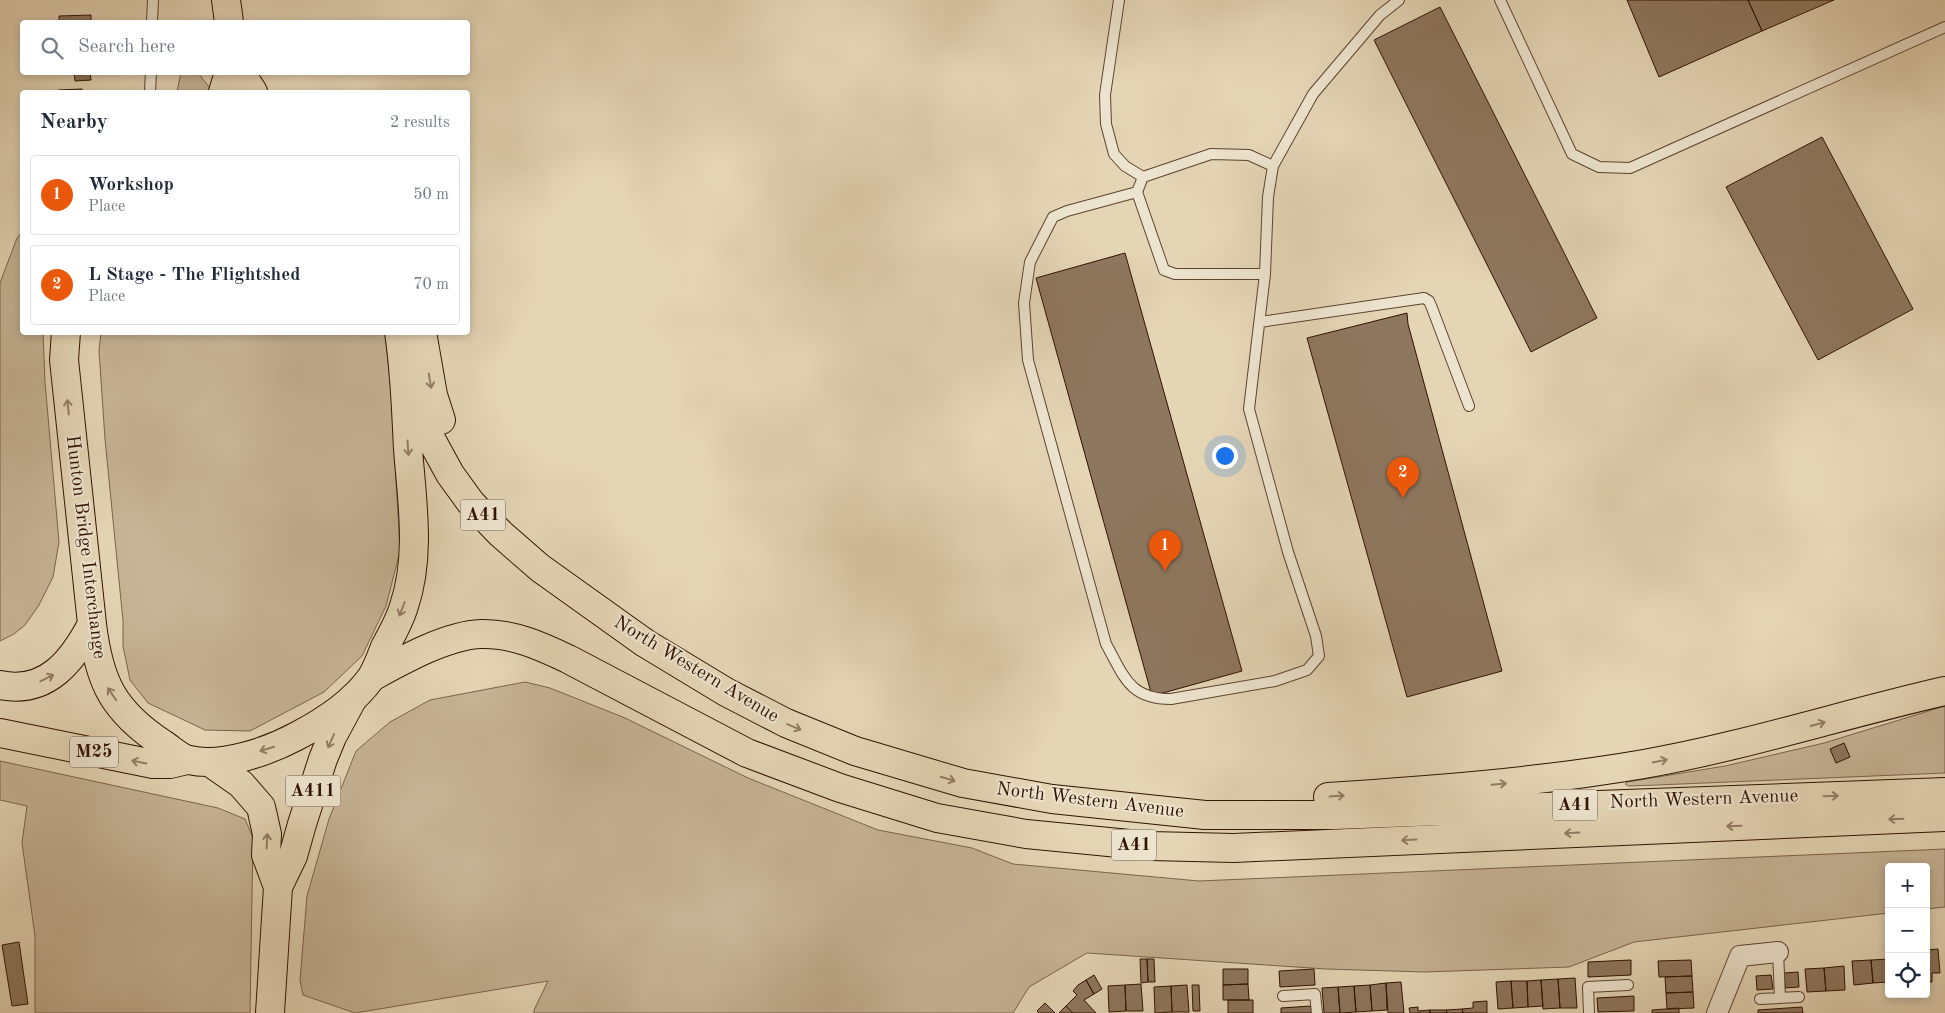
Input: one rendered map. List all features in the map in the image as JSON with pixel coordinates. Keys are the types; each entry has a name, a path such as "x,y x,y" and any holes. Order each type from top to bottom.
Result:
{"main road":[{"path":"226,0 229,20"},
{"path":"228,90 244,83"},
{"name":"Hunton Bridge Interchange","path":"66,335 64,360 92,624 96,654 105,684 126,716 155,739 199,761"},
{"path":"199,761 244,756 277,746 310,729 353,698 372,677 404,607 412,573 414,541 403,365 399,335"},
{"path":"422,335 432,394 445,433 462,464 492,504 577,581 616,623"},
{"name":"North Western Avenue","path":"403,365 432,441 450,474 471,503 501,534 540,568 645,643 726,692 786,723 856,751 963,783 1052,799 1205,815 1335,815 1945,792"},
{"path":"0,685 14,687 37,683 57,673 78,649 92,624"},
{"name":"North Western Avenue","path":"372,677 407,657 450,640 480,634 510,637 542,646 747,753 840,788 937,818 1026,834 1150,846 1234,848 1945,818"},
{"path":"1114,805 1205,799 1302,798 1388,793 1512,783 1585,773 1645,764 1723,748 1945,691"},
{"name":"A411","path":"270,1013 278,887 294,856 302,824 332,737 353,698"},
{"name":"M25","path":"0,733 152,764 199,761"},
{"name":"A411","path":"199,761 241,784 261,807 267,834 266,855 278,887"}],"street":[{"path":"1717,1013 1740,956 1778,952"}],"lane":[{"path":"152,20 153,0"},
{"path":"1119,0 1104,96 1106,124 1114,154 1125,166 1143,177"},
{"path":"1137,192 1067,211 1054,217 1030,262 1024,303 1028,360 1106,644 1128,682 1141,694 1156,699 1171,699 1275,681 1306,670 1319,656 1316,636 1288,552 1249,409 1265,274 1268,197 1273,166 1313,94 1380,14 1399,0"},
{"path":"1500,0 1572,154 1590,164 1606,167 1630,168 1945,27"},
{"path":"150,90 151,75"},
{"path":"1265,274 1175,274 1164,270 1137,192 1143,177 1211,154 1249,155 1273,166"},
{"path":"1260,322 1424,298 1429,301 1432,308 1469,406"},
{"path":"1778,952 1780,998"},
{"path":"1589,1013 1588,987 1628,985"},
{"path":"1283,996 1316,994 1317,1013"},
{"path":"1760,999 1799,996"}],"shaded area":[{"path":"180,75 200,75 211,90 177,90"},
{"path":"20,234 20,335 43,335 45,382 59,542 53,577 39,605 25,625 14,634 0,641 0,283"},
{"path":"101,335 385,335 391,391 400,551 386,606 362,656 324,692 250,731 205,730 148,703 130,680 123,646 123,621 105,439 99,351"},
{"path":"525,682 550,688 625,718 748,778 878,830 972,848 1013,864 1199,881 1945,849 1945,907 1930,909 1930,863 1885,863 1885,913 1634,942 1569,967 1425,972 1326,969 1087,953 1029,987 1013,1013 534,1013 548,981 355,1013 303,995 300,980 307,896 329,819 356,751 390,722 430,700"},
{"path":"1945,706 1945,773 1628,786 1625,784 1627,782 1725,766 1824,743"},
{"path":"0,761 218,808 245,819 253,838 250,1013 35,1013 35,936 22,843 27,806 0,800"}],"building":[{"path":"1627,0 1748,0 1762,31 1659,77"},
{"path":"1748,0 1834,0 1762,31"},
{"path":"1440,7 1597,318 1531,352 1374,40"},
{"path":"91,15 91,20 59,20 59,16"},
{"path":"74,75 90,75 91,80 75,81"},
{"path":"1822,137 1913,309 1818,360 1726,187"},
{"path":"1125,253 1242,671 1152,696 1036,278"},
{"path":"1407,313 1408,324 1502,671 1407,697 1307,338"},
{"path":"1844,743 1850,757 1836,763 1830,749"},
{"path":"19,942 28,1004 12,1006 2,945"},
{"path":"1938,949 1940,973 1932,973 1932,982 1930,982 1930,950"},
{"path":"1140,959 1147,959 1148,982 1141,983"},
{"path":"1147,959 1154,959 1155,982 1148,982"},
{"path":"1885,959 1885,982 1873,983 1871,960"},
{"path":"1631,960 1631,975 1588,977 1588,962"},
{"path":"1691,960 1692,976 1659,977 1658,961"},
{"path":"1871,960 1873,983 1854,985 1852,961"},
{"path":"1844,966 1845,990 1826,991 1824,968"},
{"path":"1824,968 1826,991 1807,992 1805,969"},
{"path":"1223,969 1248,969 1248,984 1223,985"},
{"path":"1314,969 1315,985 1280,987 1279,971"},
{"path":"1798,972 1799,987 1785,988 1784,973"},
{"path":"1094,975 1102,989 1094,994 1086,980"},
{"path":"1771,975 1773,989 1757,990 1756,976"},
{"path":"1692,976 1693,992 1666,993 1665,977"},
{"path":"1575,978 1577,1008 1560,1008 1558,979"},
{"path":"1558,979 1560,1008 1543,1009 1541,980"},
{"path":"1086,980 1094,994 1084,1000 1096,1013 1073,1013 1066,1006 1077,995 1073,991"},
{"path":"1541,980 1543,1006 1528,1007 1527,981"},
{"path":"1511,981 1513,1008 1498,1009 1496,982"},
{"path":"1511,981 1527,981 1528,1007 1513,1008"},
{"path":"1401,982 1404,1013 1388,1013 1386,983"},
{"path":"1386,983 1387,1010 1372,1011 1370,985"},
{"path":"1141,984 1143,1011 1126,1011 1125,985"},
{"path":"1248,984 1249,1000 1223,1000 1223,985"},
{"path":"1125,985 1126,1011 1109,1012 1108,986"},
{"path":"1187,985 1189,1012 1172,1012 1171,986"},
{"path":"1192,985 1199,985 1200,1011 1193,1011"},
{"path":"1370,985 1372,1011 1356,1012 1354,986"},
{"path":"1171,986 1172,1012 1155,1013 1154,987"},
{"path":"1354,986 1356,1012 1340,1013 1338,987"},
{"path":"1338,987 1340,1013 1324,1013 1322,988"},
{"path":"1693,992 1694,1008 1667,1009 1666,993"},
{"path":"1634,996 1634,1011 1598,1012 1597,998"},
{"path":"1228,1000 1253,1000 1253,1013 1228,1013"},
{"path":"1487,1001 1487,1013 1463,1013 1462,1009 1473,1008 1473,1002"},
{"path":"1045,1003 1055,1013 1039,1013 1037,1011"},
{"path":"1066,1006 1073,1013 1059,1013"},
{"path":"1311,1006 1312,1013 1281,1013 1281,1008"},
{"path":"1418,1007 1418,1011 1430,1010 1430,1013 1410,1013 1409,1008"},
{"path":"1802,1007 1803,1013 1758,1013 1758,1010"},
{"path":"1679,1008 1679,1013 1652,1013 1652,1010"},
{"path":"1462,1009 1463,1013 1447,1013 1446,1010"},
{"path":"1430,1010 1446,1010 1447,1013 1430,1013"}],"place":[{"name":"L Stage - The Flightshed","path":"1403,498"},
{"name":"Workshop","path":"1165,571"}]}
